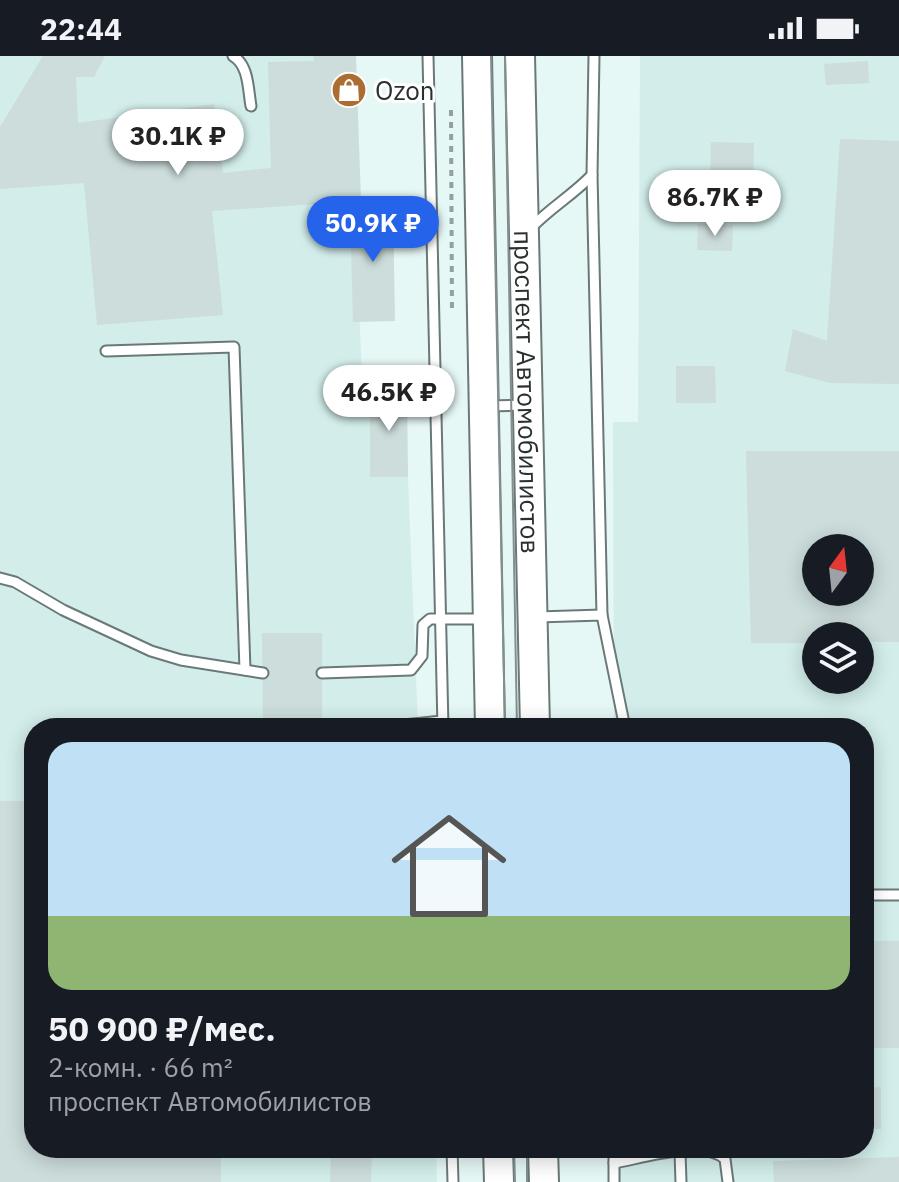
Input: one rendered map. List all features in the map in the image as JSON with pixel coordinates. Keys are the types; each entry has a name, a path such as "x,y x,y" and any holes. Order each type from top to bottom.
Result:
{"main road":[{"name":"проспект Автомобилистов","path":"477,56 490,718"},
{"name":"проспект Автомобилистов","path":"520,56 535,718"},
{"path":"498,1158 499,1182"},
{"path":"543,1158 544,1182"}],"lane":[{"path":"233,56 240,60 245,71 251,106"},
{"path":"428,56 442,718"},
{"path":"594,56 592,175 602,615 623,718"},
{"path":"523,237 546,213 592,175"},
{"path":"106,351 234,347 245,670"},
{"path":"484,406 527,405"},
{"path":"0,578 15,582 63,610 151,651 181,660 263,673"},
{"path":"533,617 602,615"},
{"path":"322,673 411,670 422,656 423,625 430,619 488,620"},
{"path":"874,895 899,895"},
{"path":"452,1158 453,1182"},
{"path":"614,1158 614,1182"},
{"path":"614,1163 644,1158"},
{"path":"680,1158 681,1182"},
{"path":"724,1158 728,1182"}],"shaded area":[{"path":"0,56 348,56 362,376 404,379 418,718 24,718 24,1158 436,1158 437,1182 0,1182"},
{"path":"640,56 899,56 899,1182 618,1182 617,1158 874,1158 874,718 614,718 613,422 638,422"}],"building":[{"path":"43,56 105,56 94,77 76,77 78,123 214,104 223,173 271,168 268,62 314,61 313,56 356,56 361,201 212,211 223,315 97,325 84,183 0,189 0,127"},
{"path":"868,61 869,83 826,85 824,64"},
{"path":"840,139 899,141 899,384 830,383 785,371 793,329 827,341"},
{"path":"711,142 754,143 753,184 710,182"},
{"path":"393,207 395,321 353,322 350,208"},
{"path":"698,224 733,225 732,251 697,250"},
{"path":"676,366 715,366 716,403 676,403"},
{"path":"370,388 407,388 408,477 370,477"},
{"path":"746,451 899,451 899,642 874,642 874,622 802,622 802,643 751,643"},
{"path":"262,633 322,633 322,718 263,718"},
{"path":"0,801 24,801 24,1158 221,1158 221,1182 0,1182"},
{"path":"874,941 899,941 899,1048 874,1048"},
{"path":"874,1087 881,1087 881,1129 874,1129"},
{"path":"899,1157 899,1182 774,1182 773,1161"},
{"path":"331,1158 372,1158 371,1182 330,1182"}],"tram line":[{"path":"491,56 505,718"},
{"path":"505,56 517,718"},
{"path":"514,1158 515,1182"},
{"path":"527,1158 527,1182"}],"place":[{"name":"Ozon","path":"349,90"}]}
